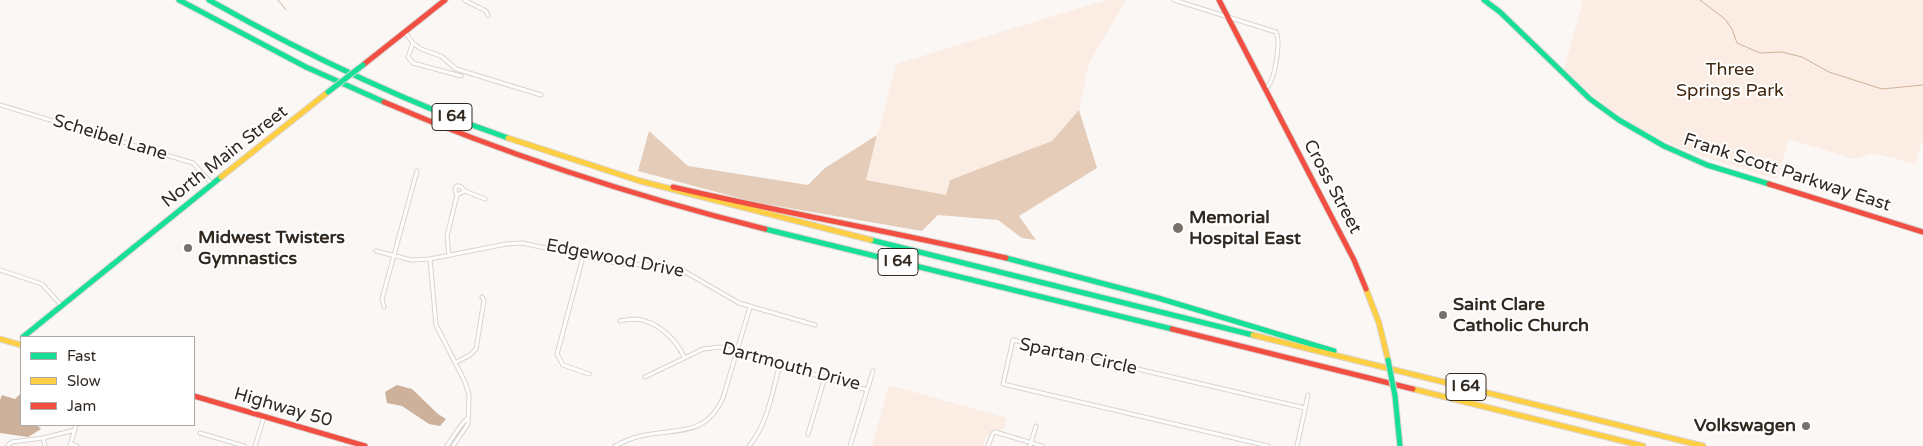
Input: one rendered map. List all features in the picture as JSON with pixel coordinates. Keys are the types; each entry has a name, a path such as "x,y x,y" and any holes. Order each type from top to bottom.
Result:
{"main road":[{"name":"I 64","path":"179,0 290,60 370,98 473,141 598,184 705,214 1643,446"},
{"name":"I 64","path":"209,0 324,61 401,96 502,136 635,180 752,211 1703,446"},
{"name":"North Main Street","path":"24,336 60,305 445,0"},
{"name":"Cross Street","path":"1219,0 1354,260 1379,323 1395,396 1400,446"},
{"name":"Frank Scott Parkway East","path":"1484,0 1500,12 1590,99 1612,115 1664,146 1707,165 1923,232"},
{"path":"635,180 660,183 748,205 915,238 1024,263 1166,301 1292,338 1361,361"},
{"path":"0,339 20,344"},
{"name":"Highway 50","path":"195,396 365,446"}],"street":[{"path":"464,0 486,11 488,16"},
{"path":"1174,0 1273,30 1279,38 1271,82 1266,88"},
{"path":"405,32 413,43 421,49 440,56 456,69 541,95"},
{"path":"413,43 408,57 413,63 461,76"},
{"name":"Scheibel Lane","path":"0,106 193,163 212,184"},
{"path":"384,307 382,299 417,171"},
{"path":"457,196 456,186 460,186 465,191 485,199"},
{"path":"449,255 447,236 457,196 460,192 465,191"},
{"name":"Edgewood Drive","path":"376,252 411,260 522,243 621,264 662,265 682,270 739,303 815,325"},
{"path":"584,256 557,354 563,365 589,374"},
{"path":"430,258 436,325 467,388 470,402 465,430 453,446"},
{"path":"0,270 42,284 60,305"},
{"path":"454,363 470,355 476,349 484,300 482,297"},
{"path":"615,446 633,437 697,427 709,420 718,410 723,398 750,307"},
{"path":"620,321 636,319 652,323 670,336 684,357"},
{"name":"Spartan Circle","path":"1268,446 1003,384 1013,340 1305,408"},
{"name":"Dartmouth Drive","path":"646,378 684,357 711,347 737,351 867,390 873,371"},
{"path":"748,446 758,435 764,421 780,364"},
{"path":"808,434 825,377"},
{"path":"850,446 867,390"},
{"path":"1297,446 1308,395"},
{"path":"255,446 264,417"},
{"path":"447,446 468,418"},
{"path":"76,426 70,445 77,446"},
{"path":"1031,444 1036,426"},
{"path":"8,445 12,442 43,438 75,430"},
{"path":"200,432 244,446"},
{"path":"988,446 995,432 1042,446"},
{"path":"43,438 45,446"}],"green space":[{"path":"1106,0 1126,0 1089,63 1079,110 1052,141 950,180 946,195 866,180 896,64"},
{"name":"Three Springs Park","path":"1583,0 1923,0 1923,139 1915,164 1873,153 1854,159 1789,139 1777,179 1690,152 1670,143 1610,109 1564,69"},
{"path":"889,385 1007,418 1004,430 990,434 983,446 872,446"}],"shaded area":[{"path":"1079,110 1097,168 1019,216 1036,240 1022,238 998,220 938,215 922,231 754,202 638,171 649,131 688,166 808,185 825,168 877,135 866,180 946,195 950,180 1052,141"},
{"path":"397,385 412,389 438,414 446,419 440,426 429,424 402,406 387,403 385,392"},
{"path":"20,394 20,426 38,426 41,429 28,437 0,433 0,400 2,395 15,399"}],"waterway":[{"path":"278,0 286,10"},
{"path":"1700,0 1725,19 1732,29 1737,43 1760,53 1782,52 1802,57 1829,72 1882,89 1923,85"}],"traffic: fast":[{"path":"179,0 306,67 384,102"},
{"path":"209,0 356,76 431,109 508,138"},
{"path":"1484,0 1500,12 1590,99 1619,120 1664,146 1707,165 1769,184"},
{"path":"328,92 363,65"},
{"path":"24,336 221,177"},
{"path":"765,229 1172,329"},
{"path":"871,240 1253,335"},
{"path":"1006,258 1158,298 1334,351"},
{"path":"1388,360 1395,396"},
{"path":"1395,396 1400,446"}],"traffic: slow":[{"path":"221,177 328,92"},
{"path":"508,138 640,181 871,240"},
{"path":"1366,289 1379,323 1388,360"},
{"path":"1253,335 1703,446"},
{"path":"0,339 20,345"},
{"path":"1413,389 1643,446"}],"traffic: jam":[{"path":"363,65 445,0"},
{"path":"1219,0 1354,260 1366,289"},
{"path":"384,102 478,140 572,173 668,203 765,229"},
{"path":"1769,184 1923,232"},
{"path":"673,187 1006,258"},
{"path":"1172,329 1413,389"},
{"path":"195,396 365,446"}],"place":[{"name":"Memorial Hospital East","path":"1178,228"},
{"name":"Midwest Twisters Gymnastics","path":"188,248"},
{"name":"Saint Clare Catholic Church","path":"1443,315"},
{"name":"Volkswagen","path":"1806,426"}]}
